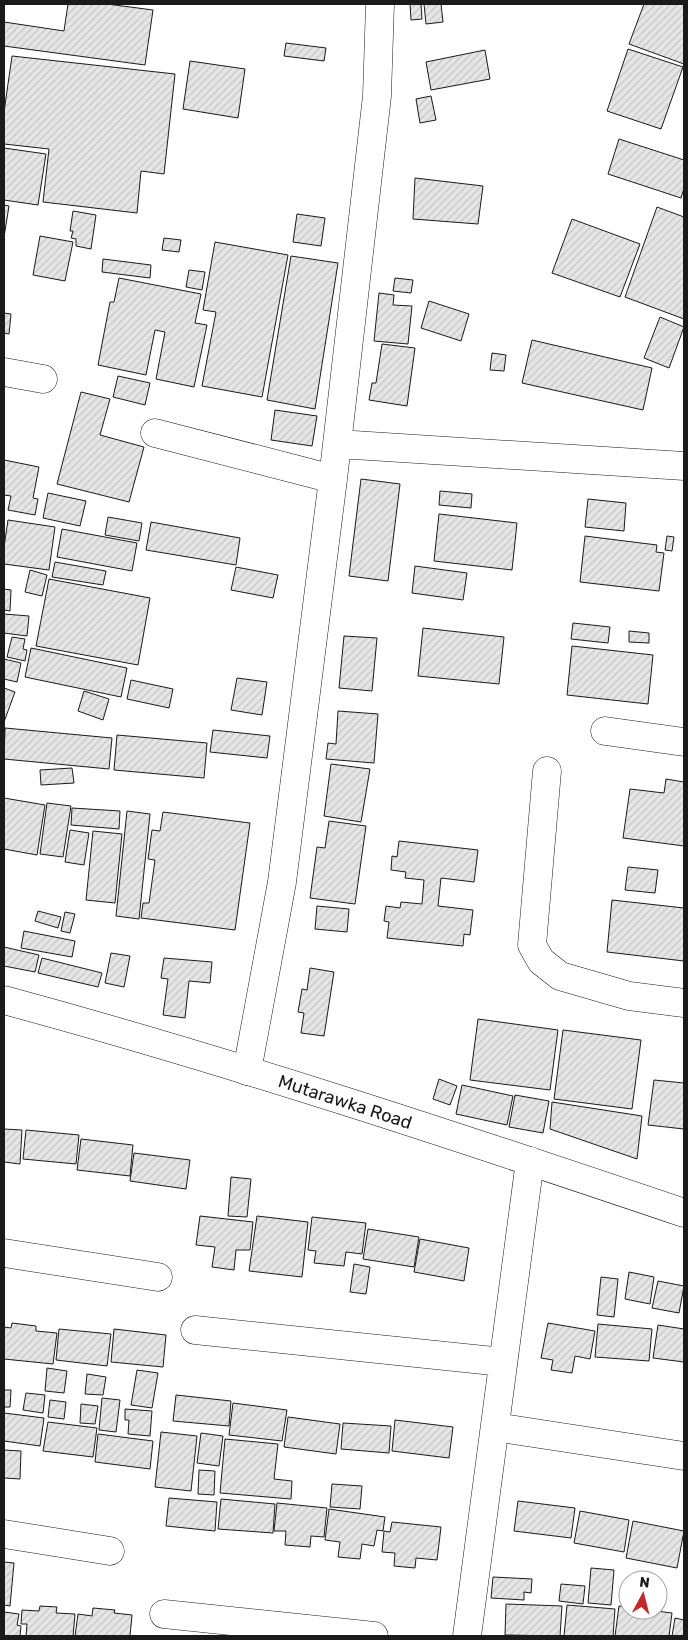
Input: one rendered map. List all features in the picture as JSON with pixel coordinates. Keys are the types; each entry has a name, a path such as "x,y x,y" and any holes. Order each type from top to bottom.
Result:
{"street":[{"path":"247,1071 282,882 338,444 377,96 380,4"},
{"path":"4,372 43,379"},
{"path":"155,433 333,479"},
{"path":"338,444 684,466"},
{"path":"605,731 684,742"},
{"path":"547,771 532,945 541,961 560,976 629,996 684,1003"},
{"name":"Mutarawka Road","path":"4,1000 247,1071 530,1161 684,1213"},
{"path":"467,1636 530,1161"},
{"path":"4,1254 158,1277"},
{"path":"195,1330 503,1362"},
{"path":"495,1427 684,1456"},
{"path":"4,1534 110,1552"},
{"path":"164,1614 374,1636"}],"building":[{"path":"68,4 107,4 153,10 145,65 4,46 4,22 64,31"},
{"path":"410,4 421,4 422,19 411,20"},
{"path":"424,4 441,4 443,22 426,24"},
{"path":"644,4 684,4 684,64 629,44"},
{"path":"286,43 326,48 324,61 284,56"},
{"path":"628,49 683,67 661,129 607,111"},
{"path":"485,50 490,79 431,90 426,62"},
{"path":"12,56 175,74 164,174 141,171 137,213 43,202 49,149 4,144 4,112"},
{"path":"190,61 245,69 238,118 183,109"},
{"path":"431,96 436,120 420,123 416,99"},
{"path":"619,139 684,160 684,188 681,198 608,174"},
{"path":"4,148 46,154 38,205 4,200"},
{"path":"415,178 483,186 478,224 413,219"},
{"path":"4,205 9,206 4,237"},
{"path":"657,207 684,217 684,319 625,297"},
{"path":"73,211 96,215 91,249 76,246 76,239 71,238 73,231 70,231"},
{"path":"297,214 325,218 321,246 293,242"},
{"path":"572,219 640,244 620,297 552,273"},
{"path":"40,236 73,242 65,281 33,275"},
{"path":"164,238 181,240 179,252 162,250"},
{"path":"215,242 288,255 262,397 202,386 216,312 203,310"},
{"path":"291,256 338,263 315,409 267,400"},
{"path":"103,259 151,265 150,278 102,272"},
{"path":"189,270 205,272 202,290 186,287"},
{"path":"119,278 201,294 195,323 207,325 194,387 156,379 165,332 155,330 146,375 98,365 110,302 114,302"},
{"path":"395,278 413,280 411,293 393,291"},
{"path":"379,293 394,295 393,305 412,306 408,344 374,341"},
{"path":"429,301 469,314 461,341 421,328"},
{"path":"4,313 11,314 9,334 4,333"},
{"path":"660,317 684,327 669,368 644,358"},
{"path":"532,340 652,368 643,410 522,383"},
{"path":"382,344 415,348 407,406 369,400 372,383 376,383"},
{"path":"492,353 506,355 504,371 490,370"},
{"path":"118,376 150,383 145,405 113,397"},
{"path":"81,392 110,399 100,435 144,447 129,502 57,484"},
{"path":"275,410 317,416 312,446 271,440"},
{"path":"4,460 39,467 33,498 38,499 35,515 8,510 11,496 4,495"},
{"path":"361,479 400,484 388,581 349,576"},
{"path":"440,491 472,494 471,508 439,505"},
{"path":"48,493 86,501 80,526 43,518"},
{"path":"588,499 626,503 624,531 585,527"},
{"path":"439,514 517,523 512,570 434,561"},
{"path":"108,517 142,523 139,541 105,535"},
{"path":"8,520 55,527 49,570 4,564 4,547"},
{"path":"151,522 240,538 236,565 146,550"},
{"path":"62,529 137,543 132,571 57,557"},
{"path":"585,536 657,545 656,552 664,553 659,591 580,582"},
{"path":"667,536 674,537 672,551 665,550"},
{"path":"55,562 106,571 103,585 52,577"},
{"path":"415,566 467,573 463,600 412,593"},
{"path":"236,567 278,575 273,598 231,590"},
{"path":"30,570 47,575 42,596 25,592"},
{"path":"49,579 150,598 138,665 36,646"},
{"path":"4,589 11,590 10,611 4,610"},
{"path":"4,614 29,616 27,636 4,633"},
{"path":"573,623 610,627 608,643 571,639"},
{"path":"423,628 504,637 499,684 418,676"},
{"path":"629,631 649,633 649,643 629,642"},
{"path":"344,636 377,638 372,691 339,688"},
{"path":"12,637 25,639 23,649 27,650 25,661 7,657"},
{"path":"572,646 653,655 648,704 567,695"},
{"path":"31,648 127,668 121,697 25,677"},
{"path":"4,659 21,663 17,682 4,679"},
{"path":"237,678 267,682 262,715 231,710"},
{"path":"131,680 173,689 169,708 127,699"},
{"path":"4,688 15,692 4,722"},
{"path":"84,691 109,699 103,720 78,711"},
{"path":"338,711 378,714 374,763 326,759 328,743 336,744"},
{"path":"5,728 112,738 109,769 4,759"},
{"path":"213,730 270,736 267,758 210,752"},
{"path":"117,735 207,743 204,778 114,770"},
{"path":"331,764 370,769 361,822 324,816"},
{"path":"72,768 74,783 41,785 40,770"},
{"path":"666,779 684,782 684,846 623,838 630,789 664,793"},
{"path":"4,798 45,805 37,855 4,849"},
{"path":"47,803 71,806 63,857 40,854"},
{"path":"72,808 120,811 119,829 71,825"},
{"path":"127,811 150,814 139,919 116,916"},
{"path":"163,812 250,823 235,930 141,918 143,903 149,903 155,860 148,859 152,830 160,831"},
{"path":"329,821 366,826 355,904 310,898 317,847 325,848"},
{"path":"70,830 89,833 84,865 65,862"},
{"path":"93,831 122,834 115,903 86,900"},
{"path":"399,841 478,850 474,882 441,878 438,906 473,910 470,935 464,934 463,946 387,938 389,922 384,921 386,906 400,908 401,902 422,904 424,880 405,878 406,872 391,870 392,856 397,857"},
{"path":"628,867 658,870 655,893 625,890"},
{"path":"612,900 684,908 684,961 607,952"},
{"path":"317,906 349,909 347,932 315,929"},
{"path":"38,911 61,917 58,928 35,921"},
{"path":"65,912 75,914 70,933 61,931"},
{"path":"24,931 75,941 72,957 21,948"},
{"path":"4,947 39,955 35,972 4,966"},
{"path":"111,953 130,956 124,987 105,983"},
{"path":"42,958 102,973 98,987 38,973"},
{"path":"164,958 212,962 210,983 189,981 185,1018 163,1015 168,979 161,978"},
{"path":"310,968 334,972 324,1036 301,1033 304,1013 298,1012 302,989 307,990"},
{"path":"478,1019 558,1030 550,1090 470,1080"},
{"path":"563,1030 641,1040 632,1109 554,1099"},
{"path":"439,1079 457,1086 450,1105 433,1099"},
{"path":"654,1080 684,1083 684,1129 648,1125"},
{"path":"462,1085 513,1096 507,1125 456,1114"},
{"path":"515,1095 549,1101 543,1133 509,1127"},
{"path":"552,1102 642,1116 637,1159 550,1129"},
{"path":"4,1129 22,1130 20,1164 4,1162"},
{"path":"26,1130 79,1135 76,1164 23,1159"},
{"path":"81,1139 133,1145 130,1176 77,1170"},
{"path":"134,1153 190,1160 186,1189 130,1181"},
{"path":"231,1177 251,1179 247,1217 228,1216"},
{"path":"200,1216 253,1222 250,1250 236,1250 234,1270 212,1267 215,1247 196,1245"},
{"path":"257,1216 308,1222 302,1277 249,1271"},
{"path":"312,1217 366,1223 362,1254 346,1252 344,1266 314,1263 316,1251 308,1250"},
{"path":"368,1229 419,1237 414,1267 363,1259"},
{"path":"420,1239 469,1248 464,1281 414,1272"},
{"path":"354,1264 370,1267 366,1294 350,1292"},
{"path":"629,1272 654,1277 650,1304 625,1299"},
{"path":"601,1277 618,1279 614,1317 597,1315"},
{"path":"658,1281 684,1286 679,1313 652,1308"},
{"path":"12,1323 36,1326 36,1331 57,1333 53,1364 4,1359 4,1327 11,1328"},
{"path":"548,1323 595,1331 590,1359 575,1356 572,1373 551,1370 553,1360 541,1358"},
{"path":"598,1324 652,1329 649,1361 595,1357"},
{"path":"658,1325 684,1329 684,1362 653,1358"},
{"path":"59,1329 111,1334 107,1366 56,1360"},
{"path":"114,1329 166,1335 163,1367 111,1362"},
{"path":"47,1368 67,1371 64,1393 45,1391"},
{"path":"137,1370 158,1373 152,1408 131,1405"},
{"path":"87,1374 106,1377 103,1395 85,1394"},
{"path":"4,1390 11,1390 10,1407 4,1407"},
{"path":"26,1393 45,1395 43,1413 23,1410"},
{"path":"176,1395 231,1401 229,1426 173,1421"},
{"path":"102,1398 120,1400 116,1432 99,1430"},
{"path":"50,1400 66,1402 64,1419 48,1417"},
{"path":"233,1403 287,1410 282,1441 229,1435"},
{"path":"81,1404 98,1406 95,1424 80,1423"},
{"path":"125,1409 152,1411 150,1436 128,1434 129,1420 125,1420"},
{"path":"4,1413 44,1418 40,1446 4,1441"},
{"path":"288,1417 340,1424 336,1454 284,1447"},
{"path":"395,1420 453,1427 449,1458 392,1451"},
{"path":"48,1422 97,1428 93,1457 43,1451"},
{"path":"343,1423 391,1426 389,1453 341,1449"},
{"path":"161,1432 197,1436 191,1491 155,1487"},
{"path":"201,1433 223,1436 219,1466 197,1463"},
{"path":"98,1434 153,1441 150,1469 95,1462"},
{"path":"225,1439 278,1444 274,1479 292,1481 291,1499 220,1493"},
{"path":"4,1450 21,1451 20,1479 4,1478"},
{"path":"199,1470 215,1471 214,1495 198,1494"},
{"path":"332,1484 362,1486 360,1509 330,1507"},
{"path":"169,1498 217,1502 215,1531 166,1526"},
{"path":"221,1499 275,1504 273,1533 218,1529"},
{"path":"518,1501 575,1508 571,1538 514,1531"},
{"path":"277,1503 327,1508 324,1537 311,1536 310,1547 285,1545 286,1531 274,1531"},
{"path":"329,1509 385,1517 383,1531 377,1530 374,1546 362,1544 360,1559 338,1557 340,1542 325,1540"},
{"path":"580,1511 629,1520 624,1552 574,1543"},
{"path":"633,1521 684,1531 677,1568 626,1558"},
{"path":"392,1522 441,1527 437,1560 416,1558 415,1568 394,1566 395,1553 382,1552 384,1531 390,1532"},
{"path":"4,1562 14,1563 10,1606 4,1605"},
{"path":"591,1568 614,1570 611,1605 588,1603"},
{"path":"493,1577 532,1579 531,1593 524,1592 524,1600 491,1598"},
{"path":"561,1584 585,1586 583,1604 559,1601"},
{"path":"506,1604 562,1606 560,1636 505,1635"},
{"path":"567,1605 615,1609 613,1636 564,1636"},
{"path":"40,1606 57,1607 56,1613 75,1614 73,1636 26,1636 27,1624 21,1624 22,1610 39,1611"},
{"path":"93,1608 115,1610 114,1613 132,1615 130,1636 75,1636 78,1614 92,1616"},
{"path":"4,1612 19,1614 17,1625 21,1626 20,1636 4,1636"},
{"path":"668,1612 672,1613 669,1636 615,1636 618,1614 618,1620 668,1620"},
{"path":"675,1618 684,1620 684,1636 672,1636"}]}
